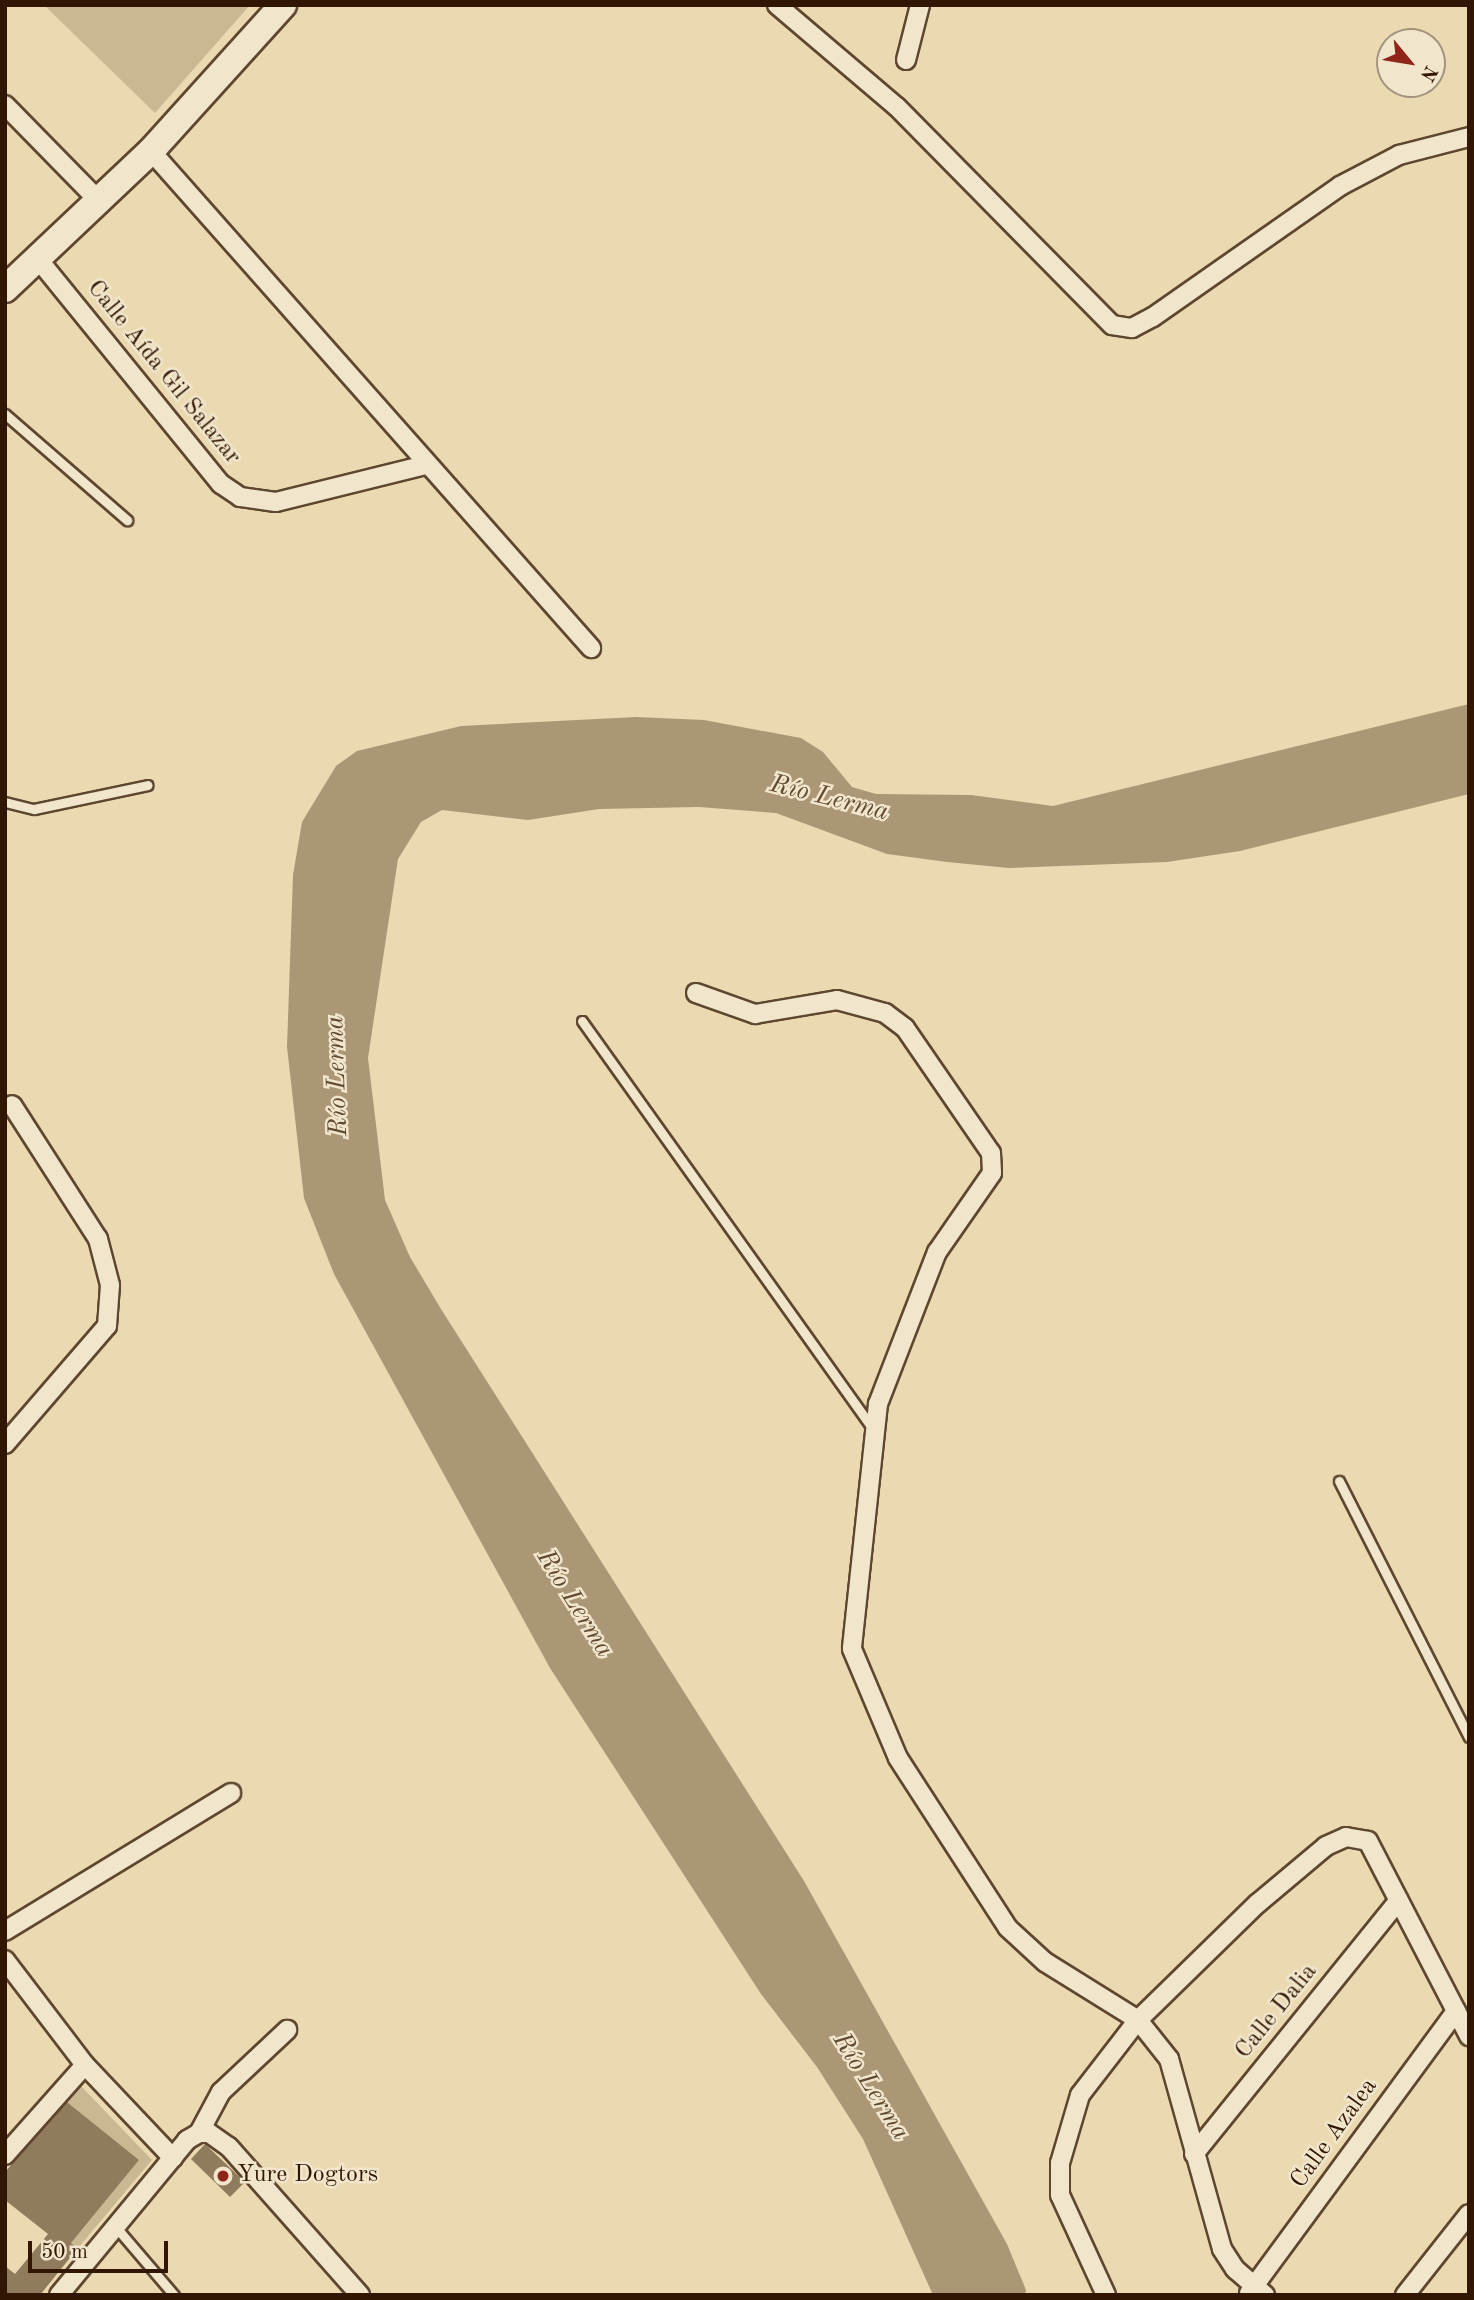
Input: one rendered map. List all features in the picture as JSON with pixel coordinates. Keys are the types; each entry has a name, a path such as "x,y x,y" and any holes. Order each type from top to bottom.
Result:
{"main road":[{"path":"5,289 151,151 283,5"}],"street":[{"path":"906,60 920,5"},
{"path":"785,8 897,107 1112,325 1132,328 1153,317 1340,186 1399,155 1469,137"},
{"path":"5,105 100,202"},
{"path":"151,151 425,465 591,648"},
{"name":"Calle Aída Gil Salazar","path":"38,259 221,484 240,497 276,502 425,465"},
{"path":"696,993 755,1014 837,1000 885,1013 905,1028 991,1153 992,1173 937,1252 915,1299 872,1428 850,1633 878,1720 1008,1928 1045,1962 1138,2020 1175,2071 1194,2154 1222,2249 1256,2292"},
{"path":"5,1444 107,1326 110,1285 98,1239 12,1105"},
{"path":"5,1931 231,1793"},
{"path":"1106,2295 1060,2195 1060,2163 1080,2095 1138,2020 1293,1871 1346,1837 1368,1841 1469,2036"},
{"name":"Calle Dalia","path":"1194,2154 1399,1900"},
{"path":"5,1960 85,2065 173,2158"},
{"name":"Calle Azalea","path":"1256,2292 1456,2011"},
{"path":"59,2295 173,2158 199,2133 221,2092 287,2030"},
{"path":"5,2155 85,2065"},
{"path":"199,2133 229,2147 360,2295"},
{"path":"1405,2295 1469,2214"}],"lane":[{"path":"5,414 127,520"},
{"path":"5,802 34,809 148,785"},
{"path":"582,1021 872,1428"},
{"path":"1339,1481 1469,1737"},
{"path":"115,2226 174,2295"}],"shaded area":[{"path":"44,5 250,5 155,113"},
{"path":"80,2085 152,2160 78,2248 48,2224 81,2231 139,2160 66,2101"}],"water":[{"name":"Río Lerma","path":"1469,704 1469,794 1240,851 1167,862 1009,868 947,862 887,854 776,813 699,807 599,809 528,820 442,810 421,822 398,859 368,1058 385,1200 410,1257 441,1309 804,1881 1007,2244 1026,2290 1025,2295 933,2295 863,2139 817,2067 761,1994 550,1668 334,1274 304,1198 287,1047 293,875 302,822 336,766 357,751 461,726 636,717 704,720 801,738 823,752 852,787 876,794 971,795 1053,806"}],"building":[{"path":"67,2102 139,2160 71,2243 78,2248 40,2295 5,2295 5,2266 15,2274 48,2234 5,2200 5,2172"},
{"name":"Yure Dogtors","path":"205,2144 245,2182 230,2197 191,2159"}],"place":[{"name":"Yure Dogtors","path":"223,2176"}]}
